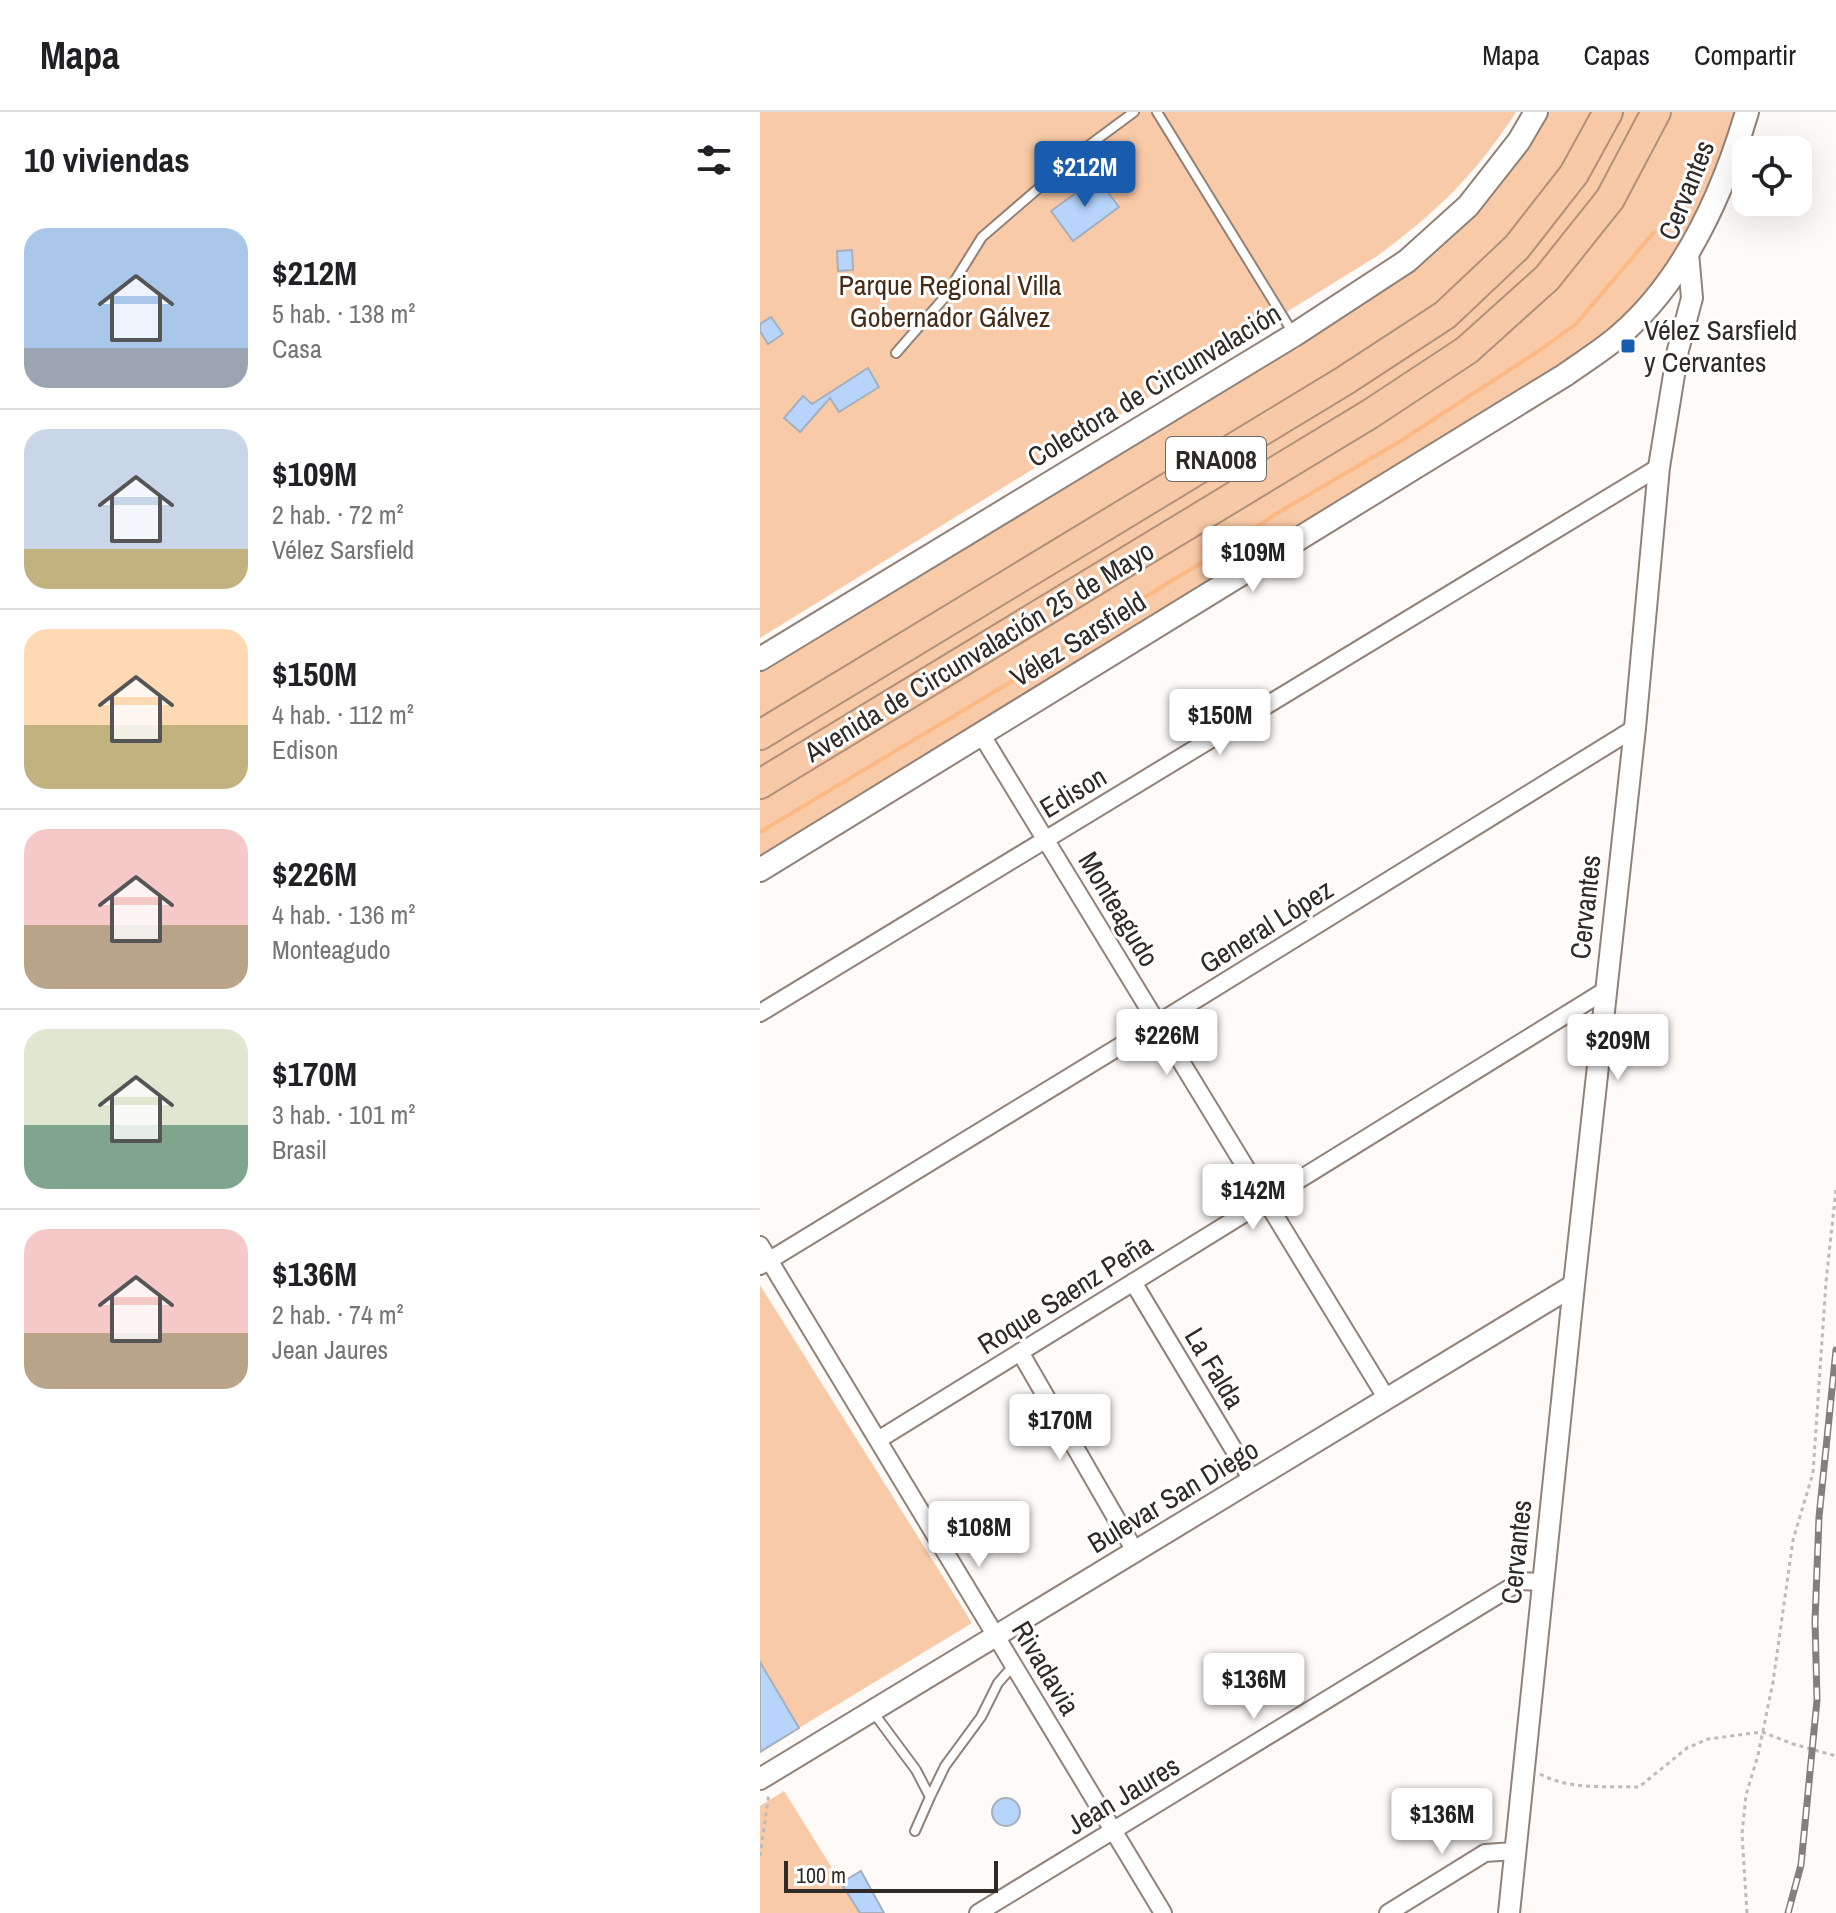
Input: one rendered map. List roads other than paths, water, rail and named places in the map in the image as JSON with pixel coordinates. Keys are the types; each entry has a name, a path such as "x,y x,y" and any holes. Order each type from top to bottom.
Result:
{"highway":[{"name":"Avenida de Circunvalación 25 de Mayo","path":"760,735 1317,397 1445,315 1517,247 1574,174 1608,112"},
{"name":"Avenida de Circunvalación 25 de Mayo","path":"760,784 1370,414 1467,350 1547,278 1610,199 1656,112"}],"main road":[{"name":"Colectora de Circunvalación","path":"760,659 1294,335 1407,261 1468,206 1519,141 1536,112"},
{"name":"Cervantes","path":"1688,253 1720,188 1747,112"},
{"name":"Vélez Sarsfield","path":"760,870 1565,375 1621,335 1655,299 1688,253"}],"street":[{"name":"Cervantes","path":"1509,1913 1635,728 1659,467 1678,350 1692,298 1688,253"},
{"name":"Edison","path":"760,1013 1659,467"},
{"name":"General López","path":"765,1263 1635,728"},
{"name":"Monteagudo","path":"981,734 1387,1399"},
{"name":"Roque Saenz Peña","path":"878,1440 1606,990"},
{"name":"Rivadavia","path":"760,1245 765,1263 878,1440 1163,1913"},
{"name":"La Falda","path":"1133,1282 1252,1480"},
{"name":"Bulevar San Diego","path":"766,1776 1574,1285"},
{"path":"1020,1352 1135,1551"},
{"name":"Jean Jaures","path":"978,1913 1521,1581 1543,1582"},
{"path":"1388,1913 1485,1853 1514,1851"}],"lane":[{"path":"896,353 944,298 982,237 1084,149 1134,112"},
{"path":"1157,112 1294,335"},
{"path":"915,1831 945,1766 981,1717 998,1683 1014,1665"},
{"path":"872,1711 916,1770 930,1797"}],"waterway":[{"path":"760,832 1029,671 1279,512 1399,442 1537,352 1576,324 1654,232"}],"railway":[{"path":"1788,1913 1801,1865 1817,1700 1815,1621 1819,1517 1836,1350"}],"place":[{"name":"Vélez Sarsfield y Cervantes","path":"1628,346"}],"park label":[{"name":"Parque Regional Villa Gobernador Gálvez","path":"950,301"}]}
